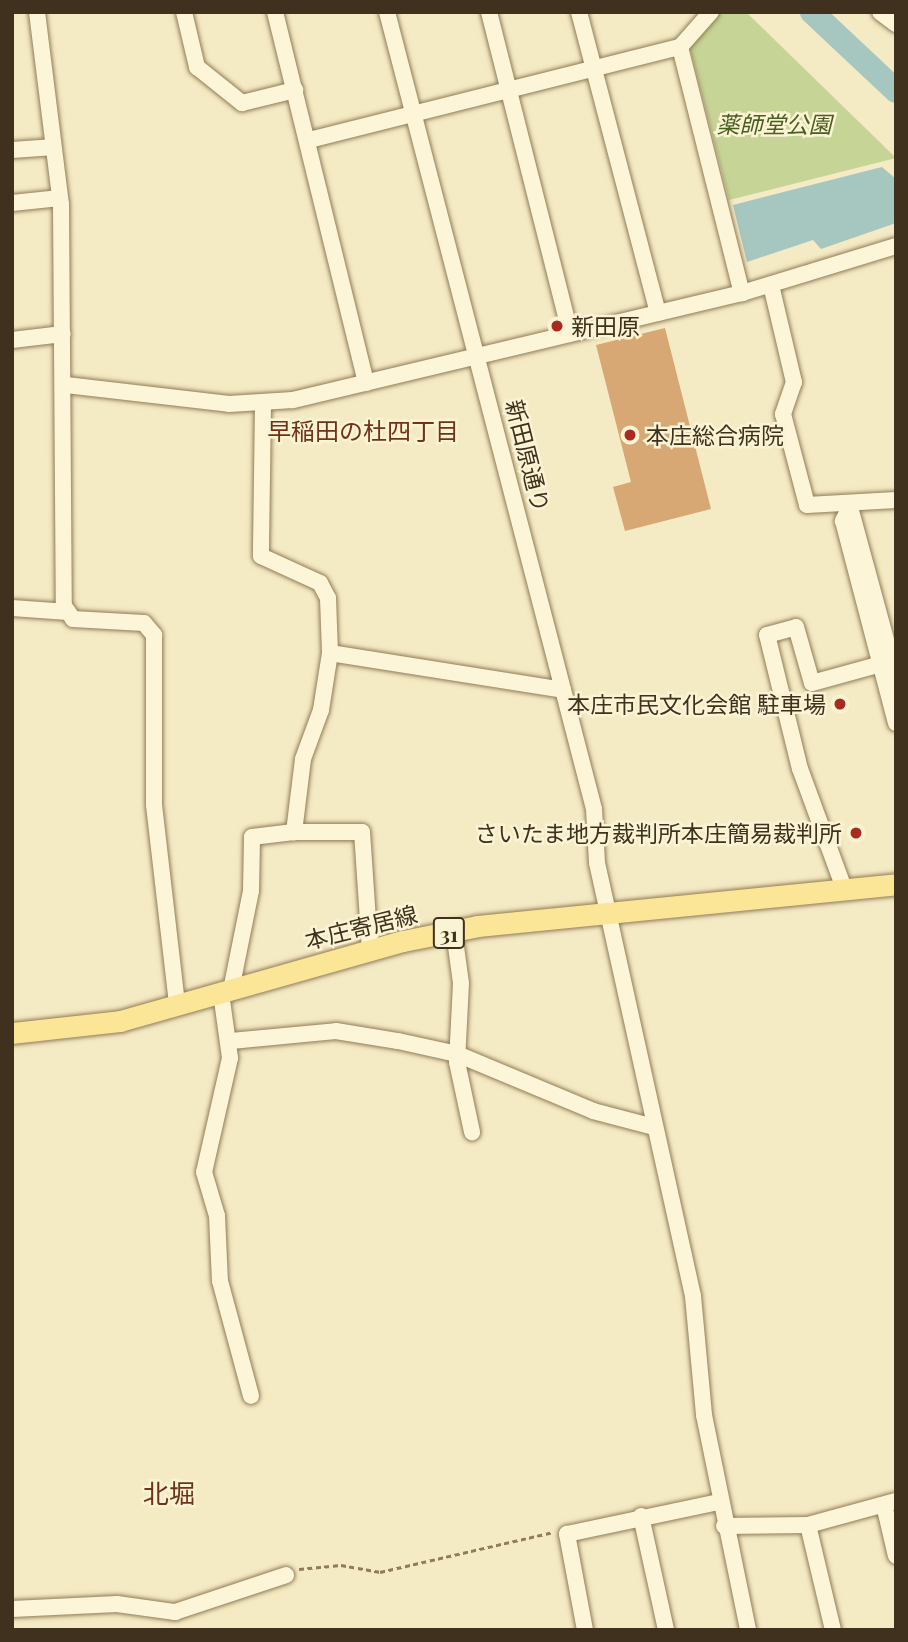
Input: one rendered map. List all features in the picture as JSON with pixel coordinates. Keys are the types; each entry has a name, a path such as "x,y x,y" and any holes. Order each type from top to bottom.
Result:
{"main road":[{"name":"本庄寄居線","path":"12,1033 107,1024 370,950 454,932 608,913 896,884"}],"street":[{"path":"37,12 51,147 60,198 66,385 68,612 73,619 144,623 153,635 154,805 177,1005"},
{"path":"184,12 197,67 242,103 295,90"},
{"path":"275,12 309,140 366,383"},
{"name":"新田原通り","path":"387,12 479,355 594,809 608,913 693,1296 719,1502 748,1630"},
{"path":"489,12 570,331"},
{"path":"579,12 658,313"},
{"path":"309,140 680,47 711,12"},
{"path":"880,12 896,24"},
{"path":"680,47 742,293"},
{"path":"12,150 51,147"},
{"path":"12,202 60,198"},
{"path":"66,385 263,404 366,383 570,331 742,293 896,246"},
{"path":"771,285 794,382 783,414 807,505 834,500 850,507 896,500"},
{"path":"12,340 63,334"},
{"path":"263,404 261,556 320,583 328,598 330,653 321,710 303,759 294,831"},
{"path":"850,507 889,667 896,723"},
{"path":"12,608 68,612"},
{"path":"845,891 800,769 767,635 796,627 811,682 889,667"},
{"path":"330,653 563,690"},
{"path":"251,1396 220,1281 217,1216 204,1172 231,1041 226,992 251,891 252,837 294,831 362,832 370,950"},
{"path":"454,932 461,983 457,1054 472,1132"},
{"path":"231,1041 336,1031 457,1054 593,1111 654,1127"},
{"path":"585,1630 567,1534 641,1516 719,1502"},
{"path":"724,1526 808,1525 890,1503 896,1556"},
{"path":"641,1516 666,1630"},
{"path":"808,1525 833,1630"},
{"path":"12,1609 117,1604 175,1612 286,1575"}],"path":[{"path":"286,1575 318,1566 380,1572 556,1531 567,1534"}],"green space":[{"name":"薬師堂公園","path":"717,12 746,12 896,158 729,200 689,44"}],"water":[{"path":"882,167 896,179 896,223 821,249 813,240 747,262 733,205"}],"building":[{"path":"665,328 711,509 625,531 613,487 631,482 596,345"}],"waterway":[{"path":"812,12 896,91"}],"place":[{"name":"新田原","path":"557,326"},
{"name":"本庄総合病院","path":"630,435"},
{"name":"本庄市民文化会館 駐車場","path":"840,704"},
{"name":"さいたま地方裁判所本庄簡易裁判所","path":"856,833"}],"district":[{"name":"早稲田の杜四丁目","path":"363,431"},
{"name":"北堀","path":"169,1493"}]}
